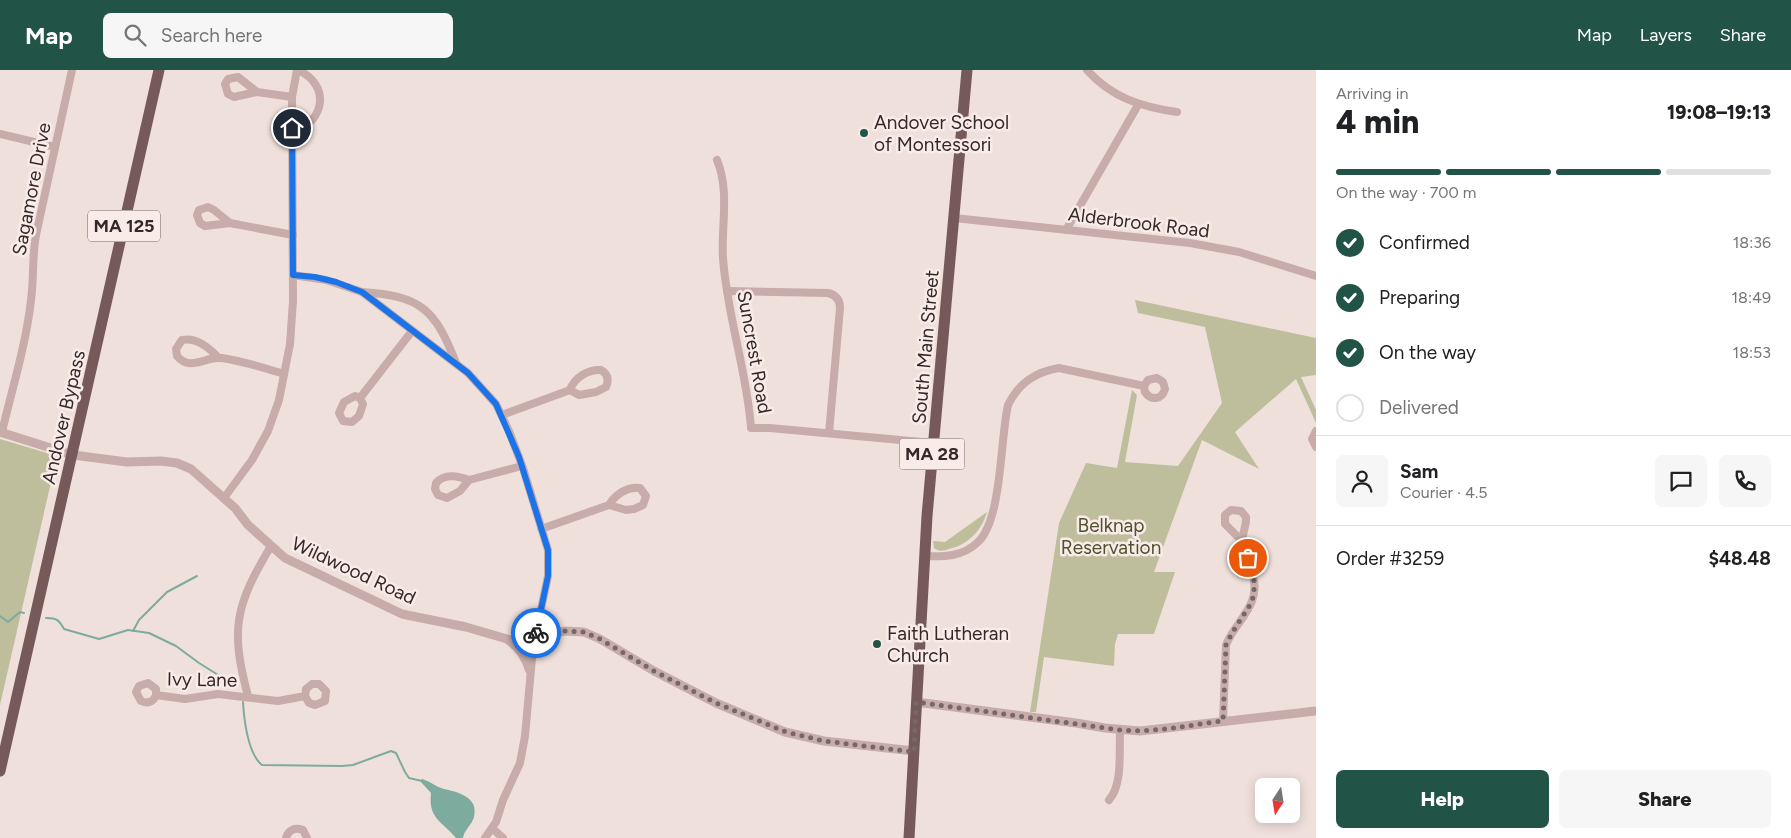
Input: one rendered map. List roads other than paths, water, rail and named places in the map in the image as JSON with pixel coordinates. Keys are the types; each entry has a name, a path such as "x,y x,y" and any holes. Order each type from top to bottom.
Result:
{"main road":[{"name":"Andover Bypass","path":"0,771 159,70"},
{"name":"South Main Street","path":"910,838 924,556 967,70"}],"street":[{"name":"Sagamore Drive","path":"1,432 28,321 33,282 33,250 72,70"},
{"path":"224,498 252,460 268,431 279,400 284,374 292,327 293,235 292,134 292,97 298,70 312,78 320,99 314,120 302,130 292,134"},
{"path":"1088,70 1109,90 1122,98 1138,105 1177,112"},
{"path":"257,92 292,97"},
{"path":"1066,230 1138,105"},
{"path":"0,134 55,147"},
{"name":"Suncrest Road","path":"717,160 725,198 723,259 727,291 749,406 751,428 770,428 933,443"},
{"name":"Alderbrook Road","path":"954,218 1190,243 1239,252 1316,276"},
{"path":"230,223 293,235"},
{"path":"293,275 320,278 362,292 398,296 422,308 439,325 445,335 456,364"},
{"path":"727,291 828,294 837,298 840,308 829,433"},
{"path":"362,292 456,364 496,404 522,466 548,550 549,568 535,638 525,736 520,763 502,800 492,828 485,838"},
{"path":"360,398 412,330"},
{"path":"220,358 207,347 192,340 182,340 176,348 177,356 186,362 200,363 220,358 284,374"},
{"path":"924,556 945,556 963,552 977,544 986,533 994,512 1008,405 1016,391 1026,380 1042,372 1059,368 1144,386"},
{"path":"502,415 570,390 574,380 590,372 601,370 607,376 606,387 596,392 579,395 570,390"},
{"path":"1316,431 1312,439 1316,447"},
{"name":"Wildwood Road","path":"1,432 73,455 127,462 161,461 177,463 192,469 235,508 248,525 271,546 295,563 393,610 417,618 466,627 505,640 521,641 565,631 584,632 716,703 777,729 824,741 914,752"},
{"path":"469,480 522,466"},
{"path":"540,529 609,505 620,493 634,488 640,488 646,496 643,505 634,509 621,509 609,505"},
{"path":"1223,721 1226,645 1250,605 1255,590 1253,574 1243,542"},
{"name":"Ivy Lane","path":"248,696 237,643 238,617 247,592 271,546"},
{"path":"505,640 513,644 522,654 530,674"},
{"name":"Ivy Lane","path":"156,695 185,699 218,694 278,701 305,696"},
{"path":"916,702 1120,730 1148,731 1223,721 1316,712"},
{"path":"1109,800 1115,794 1118,784 1120,730"},
{"path":"286,838 290,831 296,828 303,830 308,838"},
{"path":"492,828 503,838"}],"waterway":[{"path":"133,631 139,620 167,592 197,576"},
{"path":"0,616 8,622 20,612 24,613"},
{"path":"46,618 57,620 64,629 99,639 128,630 149,633 176,646 231,683"},
{"path":"243,702 250,745 257,760 262,765 353,765 391,751 396,753 409,778 422,781"}],"place":[{"name":"Andover School of Montessori","path":"864,133"},
{"name":"Faith Lutheran Church","path":"877,644"}],"park label":[{"name":"Belknap Reservation","path":"1111,536"}]}
